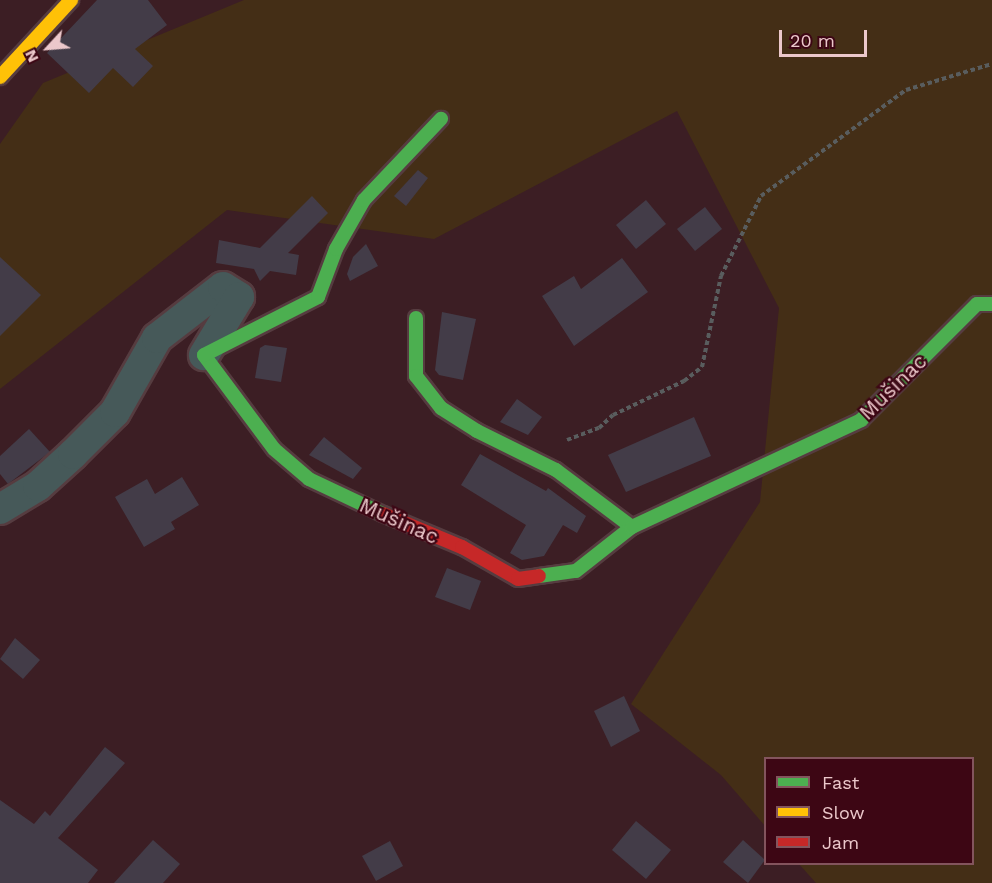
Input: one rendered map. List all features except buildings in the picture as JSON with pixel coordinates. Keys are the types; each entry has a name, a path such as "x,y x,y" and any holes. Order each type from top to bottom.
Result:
{"street":[{"path":"0,77 71,0"},
{"path":"204,355 318,297 336,249 364,200 441,119"},
{"path":"0,509 38,486 74,454 115,412 157,338 223,287 239,297 204,355"},
{"name":"Mušinac","path":"204,355 274,449 309,479 422,533 462,547 518,579 576,571 632,527 861,420 977,304 992,304"},
{"path":"416,318 416,376 435,400 477,431 555,470 632,527"}],"path":[{"path":"530,456 599,428 613,414 684,381 702,367 721,276 760,196 906,90 992,64"}],"shaded area":[{"path":"244,0 992,0 992,883 816,883 800,865 974,865 974,757 764,757 764,825 721,775 631,704 760,502 779,308 677,111 434,239 227,210 0,389 0,144 43,83"}],"traffic: fast":[{"path":"383,514 309,479 274,449 204,355 318,297 336,249 364,200 441,119"},
{"path":"539,576 576,571 632,527 861,420 977,304 992,304"},
{"path":"416,318 416,376 441,408 477,431 556,470 632,527"}],"traffic: slow":[{"path":"0,77 71,0"}],"traffic: jam":[{"path":"383,514 462,547 518,579 539,576"}]}
